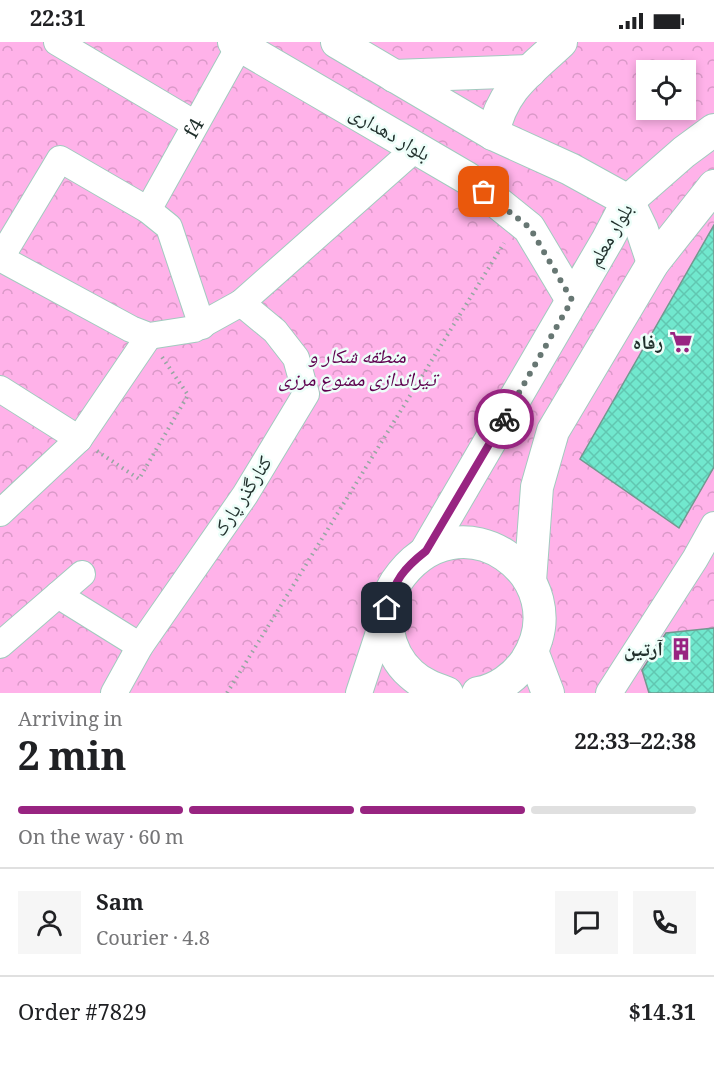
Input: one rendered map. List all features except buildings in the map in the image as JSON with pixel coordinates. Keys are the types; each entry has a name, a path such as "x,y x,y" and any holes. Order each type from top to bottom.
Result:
{"main road":[{"path":"337,42 493,134 570,169 628,201 642,230 653,264"},
{"path":"493,134 497,115 506,96 561,42"},
{"name":"بلوار دهداری","path":"237,44 467,178 530,228 572,300"},
{"path":"394,76 530,71"},
{"name":"بلوار معلم","path":"426,551 628,201 684,152 714,130"},
{"path":"530,581 537,487 552,431 653,264 714,186"},
{"path":"432,691 409,673 395,654 388,632 387,608 394,585 408,566 426,551 445,544 465,542 484,544 502,553 518,565 530,581 538,604 539,628 532,651 521,669 504,683 478,693"},
{"path":"532,651 548,693"}],"street":[{"path":"57,42 195,124"},
{"name":"f4","path":"148,210 237,44"},
{"path":"201,326 169,226 148,210 60,159 0,258 148,336 201,326 241,303 416,148"},
{"name":"کنارگذر پارک","path":"114,693 140,646 245,495 306,394 296,358 275,331 241,303"},
{"path":"0,513 79,439 148,336"},
{"path":"0,389 79,439"},
{"path":"609,693 714,525"},
{"path":"0,645 82,574"},
{"path":"58,595 140,646"},
{"path":"358,693 387,608"}],"path":[{"path":"227,693 518,219"},
{"path":"79,439 139,479 188,395 148,336"}],"green space":[{"name":"منطقه شکار و تیراندازی ممنوع مرزی","path":"0,42 714,42 714,693 0,693"}],"way so far":[{"path":"484,192 530,228 572,300 504,419"}],"place":[{"name":"رفاه","path":"681,342"},
{"name":"آرتین","path":"681,649"}],"route":[{"path":"387,608 394,585 408,566 426,551 504,419"}]}
